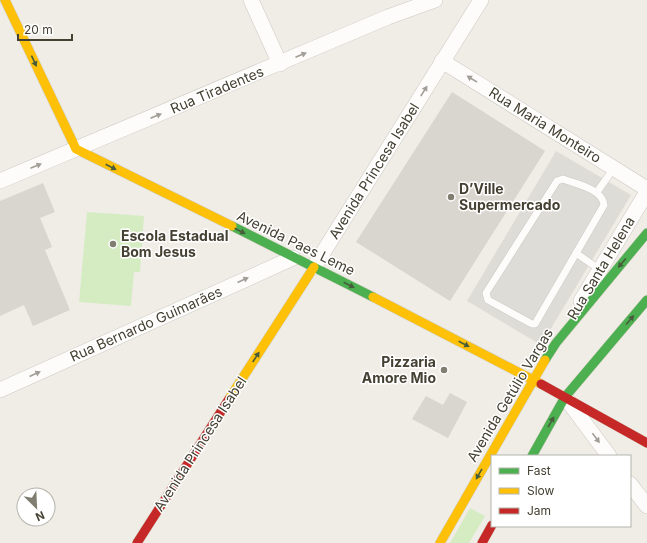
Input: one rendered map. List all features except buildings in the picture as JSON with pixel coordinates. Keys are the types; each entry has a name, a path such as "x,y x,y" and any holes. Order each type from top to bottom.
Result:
{"street":[{"path":"6,0 76,149"},
{"path":"251,0 280,64"},
{"name":"Rua Tiradentes","path":"0,182 388,18 435,0"},
{"name":"Avenida Princesa Isabel","path":"137,543 314,267 481,0"},
{"name":"Rua Maria Monteiro","path":"442,61 614,168 647,191"},
{"name":"Avenida Paes Leme","path":"76,149 293,258 314,267 533,380 647,444"},
{"name":"Rua Santa Helena","path":"556,343 647,191"},
{"name":"Avenida Getúlio Vargas","path":"440,543 533,380 556,343 647,233"},
{"name":"Rua Bernardo Guimarães","path":"0,390 293,258"},
{"path":"533,455 565,397 647,300"},
{"path":"565,397 608,455"},
{"path":"631,485 647,506"},
{"path":"482,543 491,527"}],"lane":[{"path":"597,192 614,168"},
{"path":"563,179 597,192 604,200 604,205 535,324 532,324 488,300 486,293 558,181 563,179"},
{"path":"576,253 600,270"}],"green space":[{"name":"Escola Estadual Bom Jesus","path":"87,212 144,216 140,272 134,272 131,306 79,302"},
{"path":"470,508 485,516 469,543 450,543"}],"shaded area":[{"path":"556,151 631,195 541,345 467,301"}],"traffic: fast":[{"path":"232,226 373,297"},
{"path":"545,360 556,343 647,233"},
{"path":"533,455 565,397 647,300"}],"traffic: slow":[{"path":"5,0 76,149 232,226"},
{"path":"229,399 314,267"},
{"path":"373,297 541,384"},
{"path":"440,543 545,360"}],"traffic: jam":[{"path":"541,384 647,443"},
{"path":"137,543 229,399"},
{"path":"482,543 491,527"}],"place":[{"name":"D’Ville Supermercado","path":"451,197"},
{"name":"Escola Estadual Bom Jesus","path":"113,244"},
{"name":"Pizzaria Amore Mio","path":"444,370"}]}
